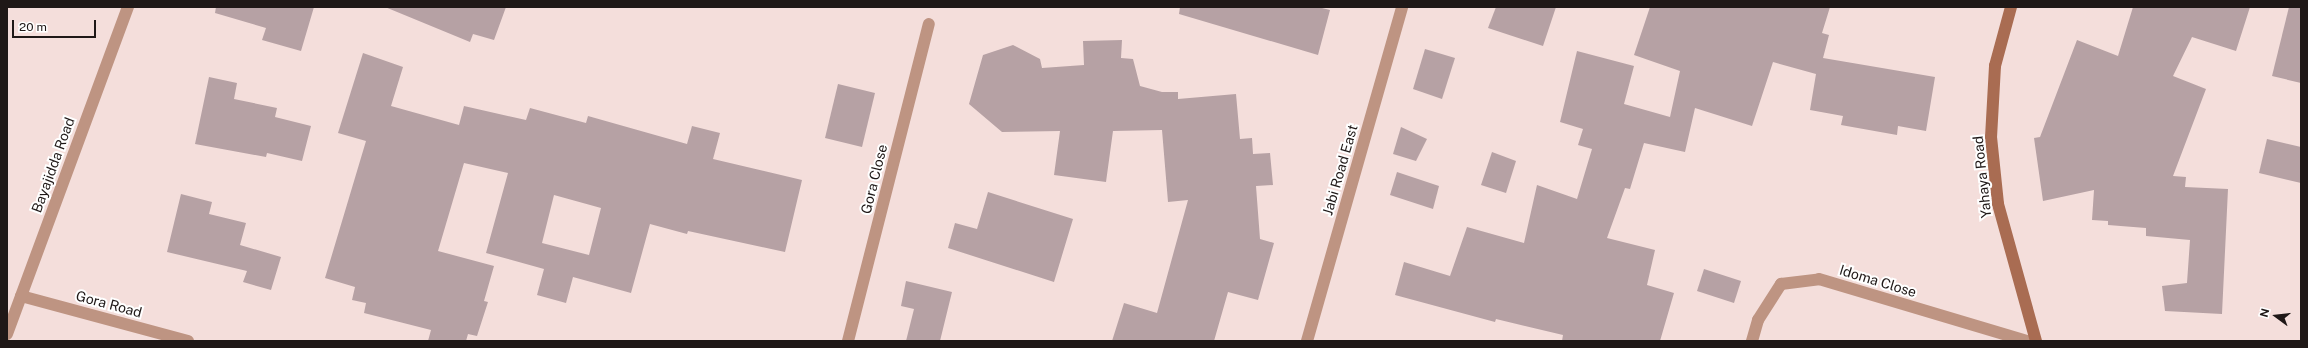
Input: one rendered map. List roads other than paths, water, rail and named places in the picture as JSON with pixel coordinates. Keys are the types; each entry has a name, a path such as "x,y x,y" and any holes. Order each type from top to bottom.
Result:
{"street":[{"name":"Bayajidda Road","path":"7,334 128,7"},
{"name":"Jabi Road East","path":"1307,341 1402,7"},
{"name":"Yahaya Road","path":"2011,7 1995,66 1991,137 1998,204 2036,341"},
{"name":"Gora Close","path":"848,341 929,24"},
{"name":"Idoma Close","path":"1752,341 1758,320 1781,284 1819,279 2027,341"},
{"name":"Gora Road","path":"21,296 188,341"}]}
